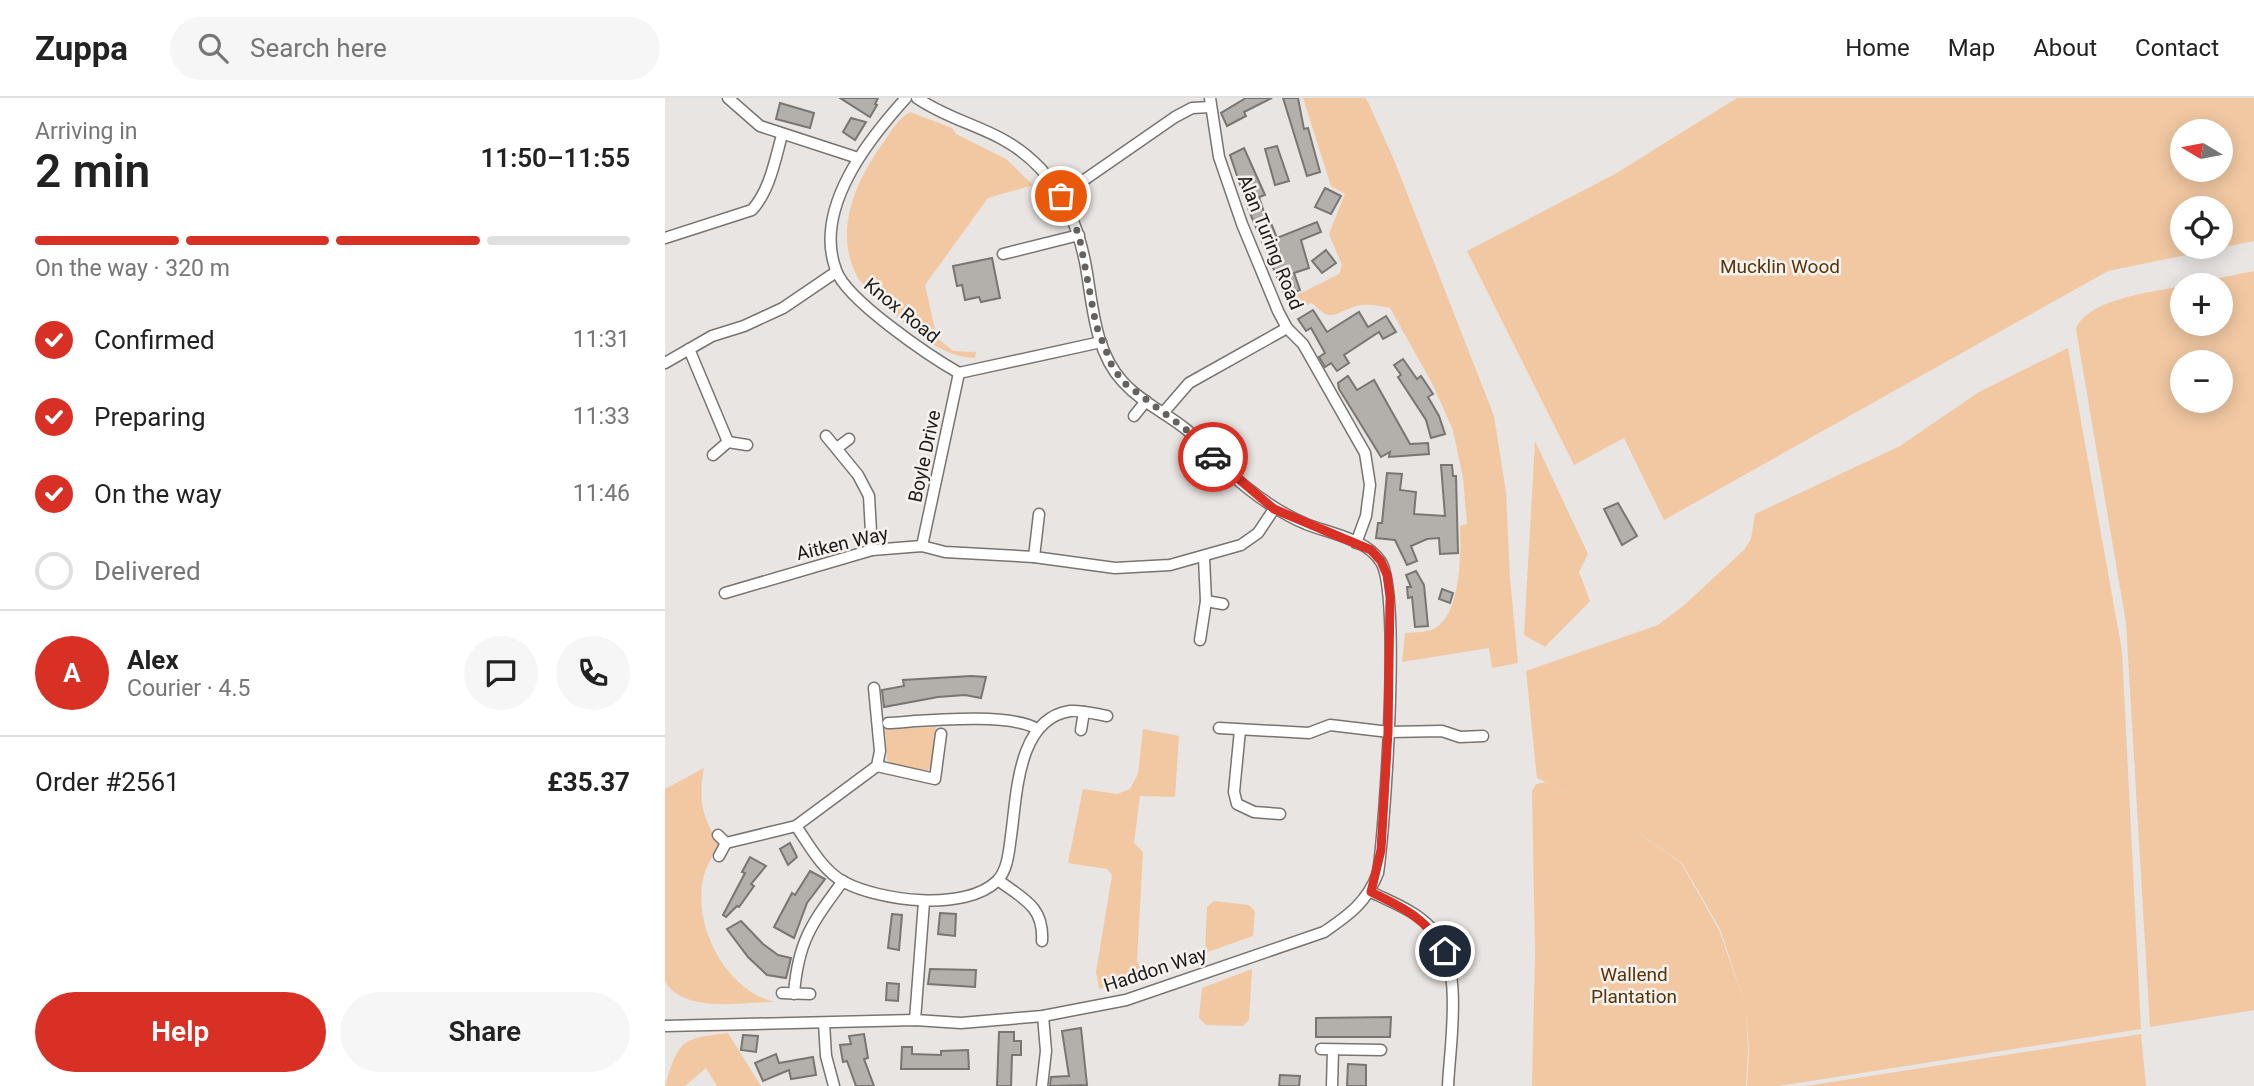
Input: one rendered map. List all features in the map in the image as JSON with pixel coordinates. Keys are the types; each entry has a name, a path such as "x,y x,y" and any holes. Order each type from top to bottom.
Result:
{"street":[{"path":"728,98 760,126 858,158"},
{"path":"665,363 712,336 744,327 783,308 836,272 832,247 833,228 841,189 858,158 906,98"},
{"path":"917,98 931,107 996,134 1040,168 1061,196 1079,235 1101,342 1123,382 1163,412 1274,509 1371,550 1381,561 1387,575 1390,597 1388,732 1381,850 1371,892 1405,909 1432,928 1445,951 1453,996 1448,1086"},
{"path":"1061,196 1175,117 1210,102"},
{"name":"Alan Turing Road","path":"1210,102 1219,157 1242,224 1287,328 1303,344 1365,453 1370,485 1366,516 1356,543"},
{"path":"665,238 752,210 759,202 772,171 782,135"},
{"path":"1003,254 1079,235"},
{"name":"Knox Road","path":"836,272 851,291 886,322 959,373"},
{"path":"1163,412 1189,383 1287,328"},
{"path":"959,373 1101,342"},
{"path":"689,349 728,442"},
{"name":"Boyle Drive","path":"922,546 959,373"},
{"path":"1134,416 1146,401"},
{"path":"825,436 858,475 869,496 872,550"},
{"path":"837,448 849,439"},
{"path":"713,455 728,442 747,444"},
{"name":"Aitken Way","path":"747,601 733,590 872,550 922,546 944,552 1034,557 1115,568 1145,569 1204,558 1241,545 1258,533 1274,509"},
{"path":"1034,557 1039,514"},
{"path":"1200,640 1206,601 1204,558"},
{"path":"1206,601 1223,604"},
{"path":"719,856 722,839 796,826 877,766 880,751 874,688"},
{"path":"960,718 962,705"},
{"path":"796,826 816,856 843,881 924,902 980,892 998,880 1008,858 1019,779 1037,729 1053,717 1071,711 1107,716"},
{"path":"1081,730 1084,712"},
{"path":"888,723 960,718 1012,720 1026,722 1037,729"},
{"path":"1219,728 1309,733 1330,725 1388,732 1442,732 1460,737 1478,733"},
{"path":"1240,730 1234,792 1237,804 1254,812 1280,814"},
{"path":"877,766 935,779 941,734"},
{"path":"998,880 1043,908 1042,941"},
{"path":"810,994 788,994 807,934 843,881"},
{"name":"Haddon Way","path":"665,1026 915,1020 961,1023 1043,1016 1126,1000 1324,932 1353,913 1371,892"},
{"path":"915,1020 924,902"},
{"path":"1042,1086 1046,1052 1043,1016"},
{"path":"824,1023 826,1056 834,1086"},
{"path":"1321,1049 1381,1050"},
{"path":"1332,1086 1333,1050"}],"green space":[{"path":"1303,98 1365,98 1368,102 1394,160 1494,416 1506,492 1518,663 1492,668 1489,648 1402,662 1405,633 1434,629 1445,619 1451,608 1458,580 1460,526 1467,524 1463,478 1453,430 1432,383 1390,308 1360,305 1328,315 1312,303 1290,312 1285,301 1339,274 1342,265 1329,234 1345,194 1331,186"},
{"name":"Mucklin Wood","path":"1737,98 2254,98 2254,241 2233,245 2233,196 2170,196 2170,258 2108,271 1664,520 1624,438 1574,465 1467,251 1615,174"},
{"path":"910,112 952,128 956,134 1006,159 1033,185 988,198 925,285 937,338 953,351 976,352 975,358 958,356 942,349 912,330 859,280 851,262 847,243 848,224 857,189 890,132"},
{"path":"2254,271 2254,1010 2150,1027 2126,623 2076,329 2093,310 2139,294 2170,288 2170,336 2233,336 2233,275"},
{"name":"Wallend Plantation","path":"2068,348 2122,651 2141,1029 1779,1086 1747,1086 1749,1050 1746,1010 1746,1086 1532,1086 1535,953 1532,791 1536,784 1546,782 1537,778 1526,671 1658,625 1682,607 1744,550 1751,539 1755,514 1900,446 1979,392","holes":["1612,814 1682,863 1720,929 1745,1004 1719,930 1681,863"]},
{"path":"1535,441 1588,554 1579,572 1590,601 1545,647 1524,635"},
{"path":"936,727 932,768 897,768 887,760 885,729"},
{"path":"1143,729 1179,736 1175,797 1140,796 1134,843 1143,852 1137,961 1144,975 1099,989 1096,972 1112,875 1107,869 1068,863 1083,789 1117,794 1130,789 1138,774"},
{"path":"704,768 701,790 703,808 718,844 703,879 701,898 708,936 728,971 742,985 757,996 775,1002 699,1002 685,998 665,981 665,789"},
{"path":"1214,901 1249,905 1255,911 1253,936 1205,953 1207,907"},
{"path":"1252,969 1249,1020 1243,1026 1206,1025 1199,1018 1202,988"},
{"path":"728,1033 761,1086 717,1086 706,1068 685,1086 665,1086 674,1060 683,1045 699,1037"},
{"path":"2141,1034 2146,1086 1806,1086"}],"building":[{"path":"840,98 878,98 870,117"},
{"path":"1246,98 1272,98 1244,112 1246,116 1227,126 1221,113"},
{"path":"1283,98 1298,98 1304,129 1308,128 1320,172 1307,176"},
{"path":"780,103 814,113 810,128 776,119"},
{"path":"851,118 866,122 855,140 843,132"},
{"path":"1277,146 1289,181 1275,185 1265,149"},
{"path":"1244,148 1265,195 1259,197 1268,224 1271,223 1277,238 1317,222 1321,232 1301,240 1309,268 1294,273 1300,290 1285,296 1249,211 1230,155"},
{"path":"1325,188 1341,196 1331,214 1315,207"},
{"path":"1326,250 1336,263 1322,273 1312,261"},
{"path":"992,258 1000,298 981,302 979,297 965,300 962,285 957,286 953,266"},
{"path":"1313,310 1327,332 1359,312 1368,327 1386,316 1396,332 1383,339 1379,332 1344,355 1349,363 1337,371 1331,363 1325,367 1319,357 1325,353 1311,328 1306,331 1298,319"},
{"path":"1403,359 1417,379 1421,376 1433,394 1428,397 1445,434 1431,438 1426,420 1398,377 1401,375 1394,365"},
{"path":"1348,376 1357,390 1374,380 1410,444 1428,443 1429,454 1389,457 1390,452 1381,457 1339,389 1338,383"},
{"path":"1441,465 1452,465 1453,476 1456,476 1458,553 1440,554 1439,538 1427,539 1411,546 1417,561 1407,565 1395,540 1376,538 1378,523 1382,523 1387,473 1402,474 1400,490 1416,492 1414,514 1445,516"},
{"path":"1618,503 1637,536 1622,545 1604,509"},
{"path":"1416,571 1424,585 1428,626 1415,627 1412,597 1408,598 1407,587 1411,587 1406,575"},
{"path":"1442,589 1453,593 1450,603 1439,599"},
{"path":"986,677 981,698 965,695 938,697 884,707 882,690 904,686 903,680"},
{"path":"790,843 797,857 788,865 780,849"},
{"path":"750,857 766,866 751,884 754,886 739,907 726,917 723,915 745,873 742,872"},
{"path":"810,871 825,879 807,903 794,938 774,927 792,893 795,895"},
{"path":"940,913 956,914 955,936 938,934"},
{"path":"892,914 902,915 899,950 888,948"},
{"path":"741,921 763,944 778,955 791,958 786,978 767,975 748,957 727,929"},
{"path":"930,969 976,970 975,987 928,984"},
{"path":"887,983 899,984 898,1001 886,1000"},
{"path":"1391,1017 1390,1037 1316,1037 1316,1018"},
{"path":"1081,1028 1087,1085 1050,1086 1051,1077 1069,1076 1062,1031"},
{"path":"999,1032 1014,1032 1014,1041 1021,1041 1021,1055 1012,1055 1011,1086 997,1086"},
{"path":"864,1034 868,1058 864,1059 874,1086 856,1086 847,1061 843,1062 840,1045 851,1044 849,1036"},
{"path":"743,1035 758,1036 756,1052 741,1050"},
{"path":"902,1047 912,1047 912,1054 941,1055 941,1051 968,1050 969,1069 901,1069"},
{"path":"776,1054 779,1063 813,1057 816,1075 791,1079 789,1070 763,1081 755,1063"},
{"path":"1348,1064 1366,1065 1366,1086 1347,1086"},
{"path":"1280,1075 1300,1076 1299,1086 1279,1086"}],"way so far":[{"path":"1061,196 1079,235 1090,302 1101,342 1112,366 1135,393 1188,431 1213,457"}],"route":[{"path":"1213,457 1274,509 1371,550 1381,561 1387,575 1390,597 1388,732 1381,850 1378,873 1371,892 1405,909 1432,928 1445,951"}]}
